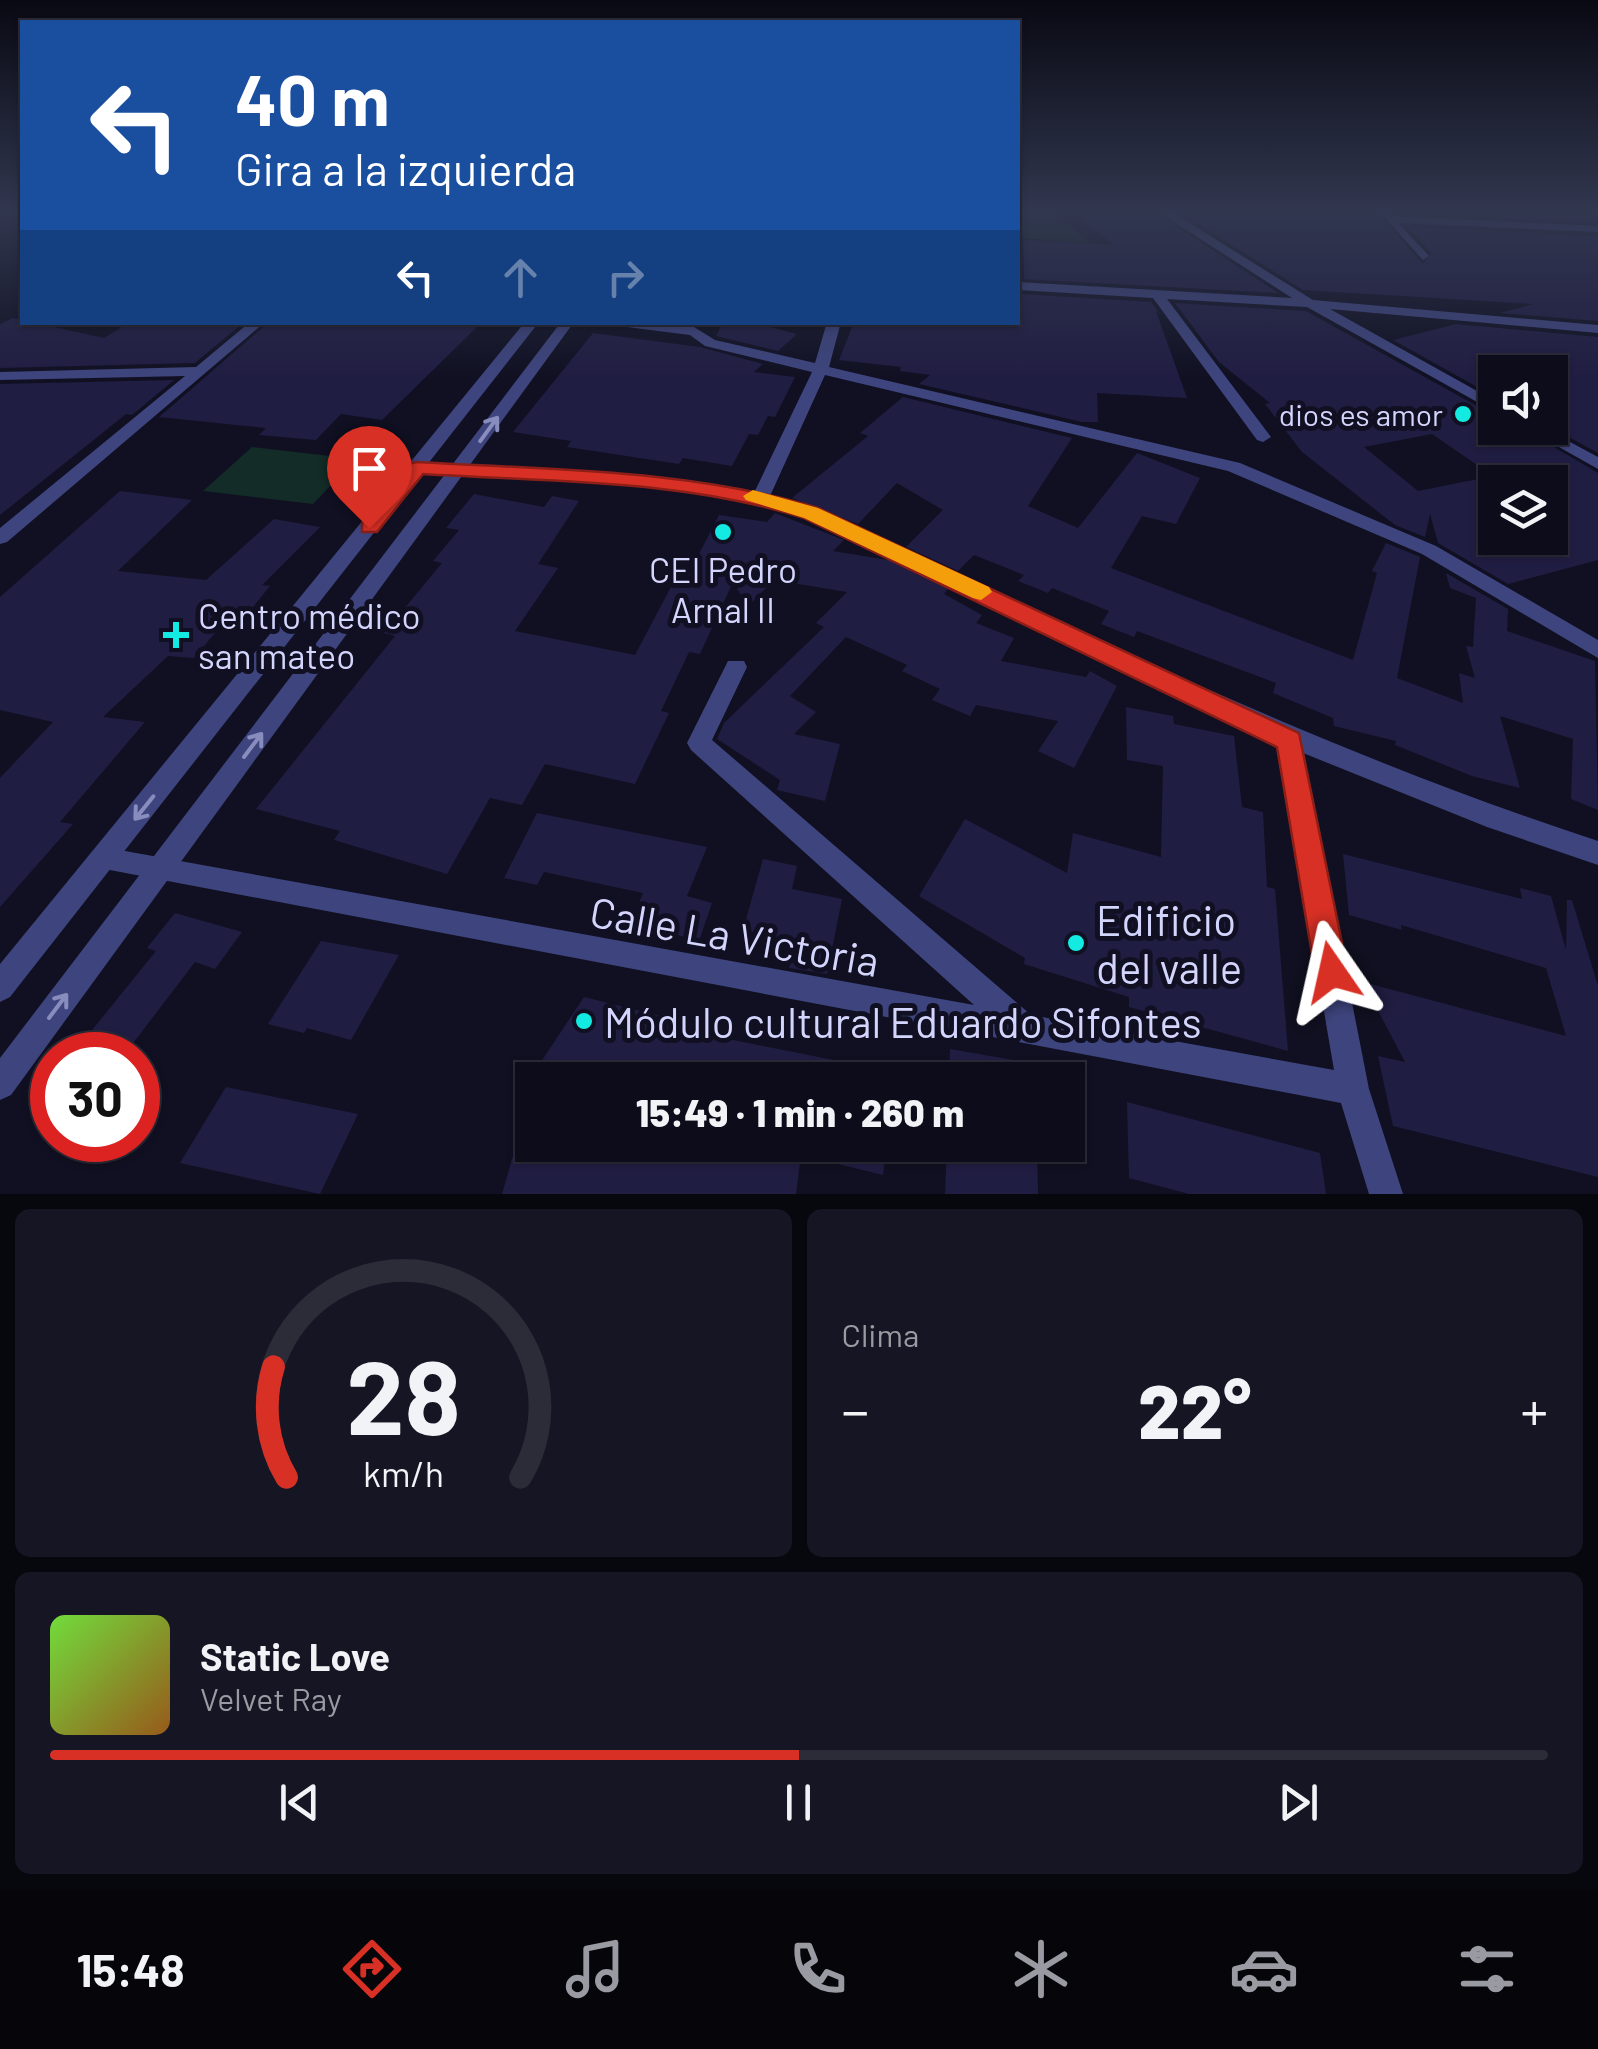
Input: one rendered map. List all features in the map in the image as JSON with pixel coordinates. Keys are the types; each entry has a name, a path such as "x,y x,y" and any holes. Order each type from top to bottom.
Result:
{"street":[{"path":"1250,267 1478,398"},
{"path":"1020,286 1308,303 1598,329"},
{"path":"1158,295 1264,438"},
{"path":"0,538 255,325"},
{"path":"0,987 531,325"},
{"path":"0,1084 566,325"},
{"path":"666,325 697,327 710,343 1234,467 1429,550 1598,650"},
{"path":"761,497 821,368 833,325"},
{"path":"0,376 201,371"},
{"path":"1563,445 1598,464"},
{"path":"418,468 674,484 761,497 811,513 1289,740 1525,830 1598,853"},
{"path":"736,667 699,743 1027,1032"},
{"path":"1289,740 1353,1089 1386,1194"},
{"name":"Calle La Victoria","path":"103,859 1353,1089"}],"green space":[{"path":"252,447 356,459 313,504 203,491"}],"building":[{"path":"1024,267 1238,267 1278,293 1024,279"},
{"path":"1266,267 1598,267 1598,321 1500,313 1533,304 1303,290"},
{"path":"1020,294 1151,302 1160,314 1156,311 1187,398 1097,393 1098,422 1082,422 919,384 930,375 900,371 901,367 839,360 853,325 1020,325"},
{"path":"1175,303 1306,311 1478,407 1478,445 1551,445 1598,473 1598,560 1508,584 1438,543 1430,514 1425,537 1395,525 1302,452 1265,404 1270,403 1219,362"},
{"path":"13,318 20,320 20,325 45,325 104,338 125,325 240,325 195,363 0,368 0,324"},
{"path":"1456,324 1598,337 1598,453 1568,437 1568,355 1478,355 1478,388 1393,340"},
{"path":"266,325 479,325 382,420 341,414 316,440 259,435 266,428 159,417"},
{"path":"722,325 762,325 797,334 778,351 716,336"},
{"path":"593,333 700,347 763,364 754,372 795,377 775,417 768,416 758,435 749,434 732,466 683,458 679,464 567,447 571,441 513,432"},
{"path":"174,380 132,415 126,414 0,515 0,384"},
{"path":"903,397 1072,438 1028,506 1078,528 1137,453 1200,478 1176,524 1142,516 1111,568 1353,660 1377,573 1372,571 1386,543 1420,557 1397,678 1463,703 1459,673 1475,678 1466,646 1473,647 1476,598 1450,588 1446,573 1508,609 1507,631 1595,661 1598,810 1571,799 1573,739 1500,716 1520,788 1472,776 1395,745 1396,741 1334,726 1333,718 1273,693 1276,683 1137,631 1134,637 1101,624 1109,611 1052,588 1048,593 1018,581 1024,575 974,555 958,571 906,547 943,510 897,483 858,524 792,498 868,436 860,433"},
{"path":"120,491 192,500 118,571 206,580 274,519 320,527 262,585 270,586 245,617 230,615 194,658 168,656 103,717 145,722 60,822 73,824 0,907 0,778 53,722 0,710 0,597"},
{"path":"474,494 544,507 552,496 579,501 538,564 558,568 515,631 635,655 672,585 682,587 719,515 767,522 775,513 844,540 833,551 888,560 948,589 944,594 982,615 976,623 1014,638 1001,661 1086,677 1090,671 1117,686 1074,768 1038,751 1058,721 976,705 970,716 932,700 940,689 902,671 907,665 846,637 790,696 816,712 794,734 840,744 825,801 777,790 780,780 717,739 724,723 824,627 816,623 847,592 774,580 748,606 733,582 700,654 689,652 661,711 669,713 635,784 545,764 522,805 490,798 447,874 334,840 340,831 256,809 395,636 384,633 442,563 433,561 459,530 446,528"},
{"path":"1126,707 1173,716 1174,724 1234,736 1242,807 1263,812 1267,887 1275,889 1288,1051 1129,1007 1129,997 1024,964 1025,958 919,896 965,819 1067,873 1073,833 1161,857 1163,766 1127,760"},
{"path":"537,813 707,847 687,896 712,903 699,941 631,922 643,893 544,872 537,885 504,878"},
{"path":"1343,854 1522,899 1520,888 1551,896 1566,950 1567,900 1572,900 1598,986 1598,1177 1393,1126 1378,1056 1405,1062 1363,982 1566,1036 1546,968 1401,925 1402,930 1349,915"},
{"path":"763,859 797,866 792,889 842,899 827,974 789,968 795,941 743,930"},
{"path":"175,913 242,932 215,969 195,962 142,1032 91,1032 156,951 147,948"},
{"path":"321,941 399,955 351,1040 307,1028 304,1033 268,1024"},
{"path":"584,997 730,1033 728,1039 844,1062 541,1062"},
{"path":"950,1049 1026,1062 950,1062"},
{"path":"226,1087 358,1114 320,1194 180,1163"},
{"path":"1127,1102 1320,1153 1326,1194 1189,1194 1129,1178"},
{"path":"515,1148 515,1162 800,1162 796,1194 502,1194"},
{"path":"830,1162 885,1162 883,1175"},
{"path":"946,1162 1037,1162 1038,1194 945,1194"}],"slow traffic":[{"path":"753,496 811,513 981,592"}],"place":[{"name":"dios es amor","path":"1463,414"},
{"name":"CEI Pedro Arnal II","path":"723,532"},
{"name":"Centro médico san mateo","path":"176,635"},
{"name":"Edificio del valle","path":"1076,943"},
{"name":"Módulo cultural Eduardo Sifontes","path":"584,1021"}],"route":[{"path":"369,528 418,468 674,484 761,497 811,513 1289,740 1332,972"}]}
